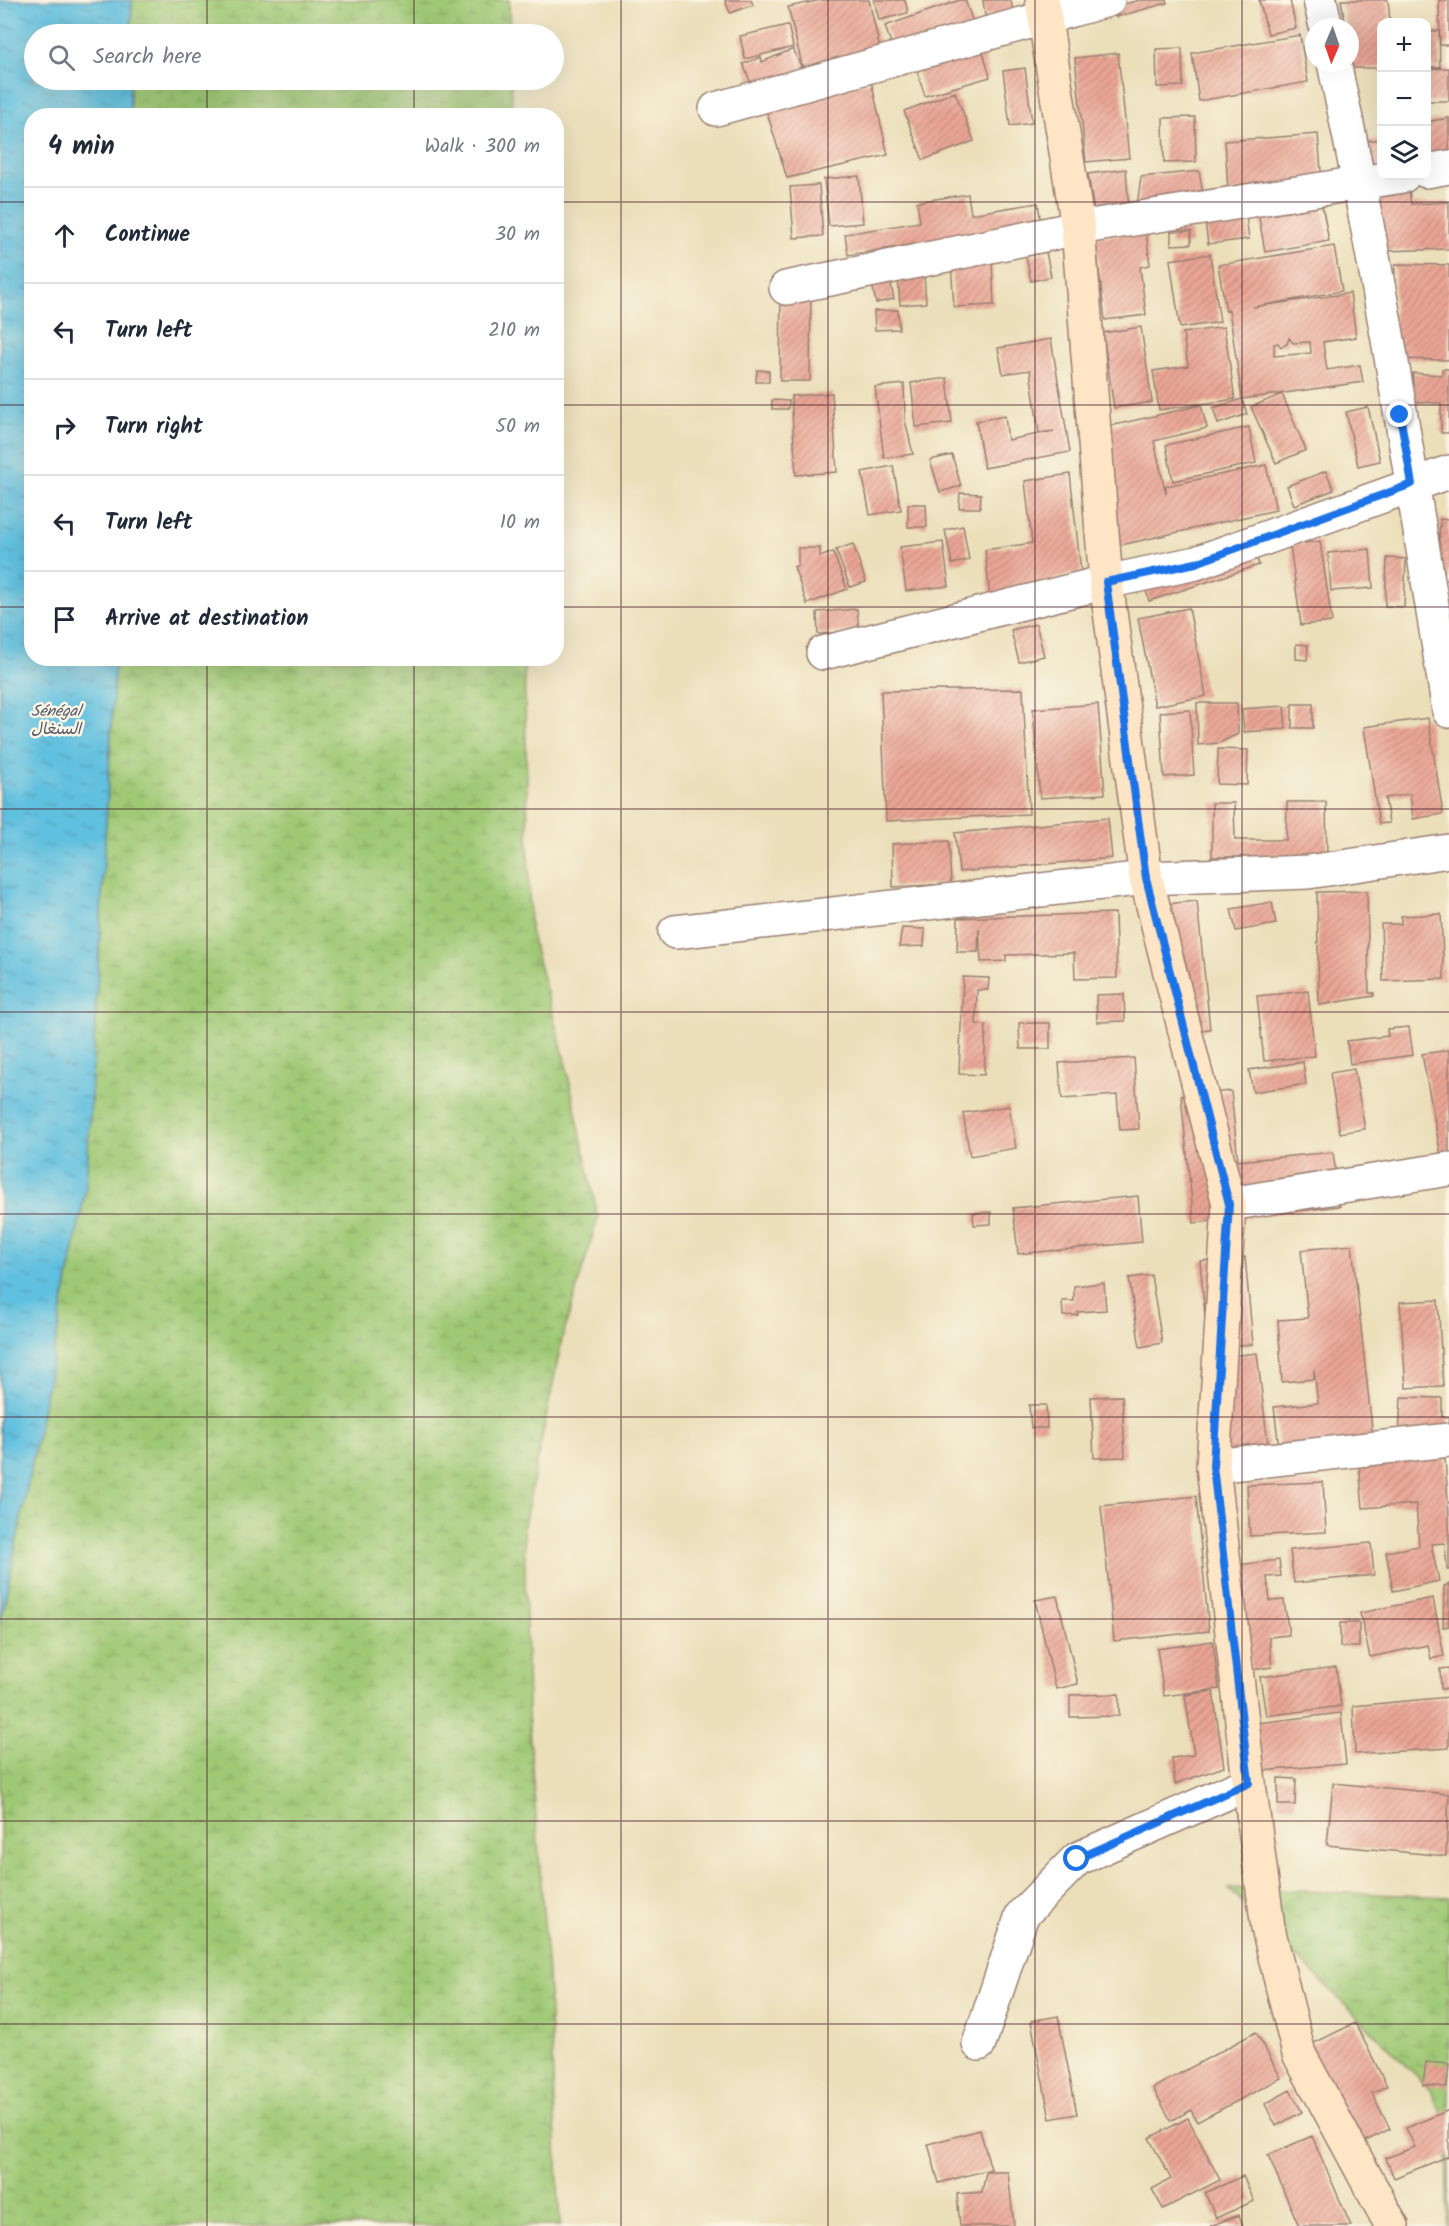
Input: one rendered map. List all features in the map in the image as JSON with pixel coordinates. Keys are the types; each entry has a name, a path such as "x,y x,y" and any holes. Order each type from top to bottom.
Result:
{"street":[{"path":"716,108 1043,8 1108,0"},
{"path":"1320,0 1324,18"},
{"path":"1043,8 1078,228 1106,582 1146,878 1229,1204 1213,1466 1268,1928 1299,2054 1392,2226"},
{"path":"1336,72 1360,184 1449,711"},
{"path":"1431,170 1449,167"},
{"path":"786,288 1078,228 1382,180"},
{"path":"823,653 1106,582 1196,563 1449,472"},
{"path":"675,932 1146,878 1308,872 1449,851"},
{"path":"1229,1204 1449,1169"},
{"path":"1213,1466 1449,1440"},
{"path":"979,2044 1022,1915 1077,1859 1249,1783"}],"green space":[{"path":"132,0 509,0 510,24 131,24"},
{"path":"130,90 511,90 512,108 130,108"},
{"path":"115,666 524,666 530,931 564,1056 598,1217 562,1339 524,1525 528,1714 548,1974 560,2226 0,2226 0,1625 86,1187"},
{"path":"1228,1888 1449,1897 1449,2226 1447,2226 1447,2126 1431,2090"}],"water":[{"name":"Sénégal السنغال","path":"0,0 132,0 131,24 24,24 24,90 130,90 130,108 24,108 24,666 115,666 86,1187 0,1625"}],"building":[{"path":"725,0 751,0 753,5 730,13"},
{"path":"821,0 869,0 882,58 757,98 743,64 761,57 762,62 793,49 804,73 788,7"},
{"path":"874,0 905,0 908,13 879,20"},
{"path":"965,0 975,28 895,55 885,26"},
{"path":"983,0 1011,0 1013,14 985,16"},
{"path":"1140,0 1166,0 1167,3 1116,17 1113,7"},
{"path":"1259,0 1290,0 1296,28 1268,34"},
{"path":"1341,0 1388,0 1390,18 1377,18 1377,68 1359,68 1359,18 1344,18"},
{"path":"1439,0 1449,0 1449,45 1440,45"},
{"path":"788,25 793,47 745,59 740,36"},
{"path":"1431,31 1439,31 1440,67 1431,67"},
{"path":"1300,35 1308,82 1199,101 1192,53"},
{"path":"1182,48 1183,86 1157,87 1156,49"},
{"path":"983,52 990,77 925,96 917,71"},
{"path":"1118,53 1129,158 1086,162 1075,58"},
{"path":"1025,68 1032,123 1010,126 1003,71"},
{"path":"1449,68 1449,101 1431,101 1431,69"},
{"path":"871,81 888,155 787,178 765,106"},
{"path":"955,92 974,141 923,160 904,111"},
{"path":"1195,117 1196,162 1164,163 1163,118"},
{"path":"1449,118 1449,159 1431,162 1431,121"},
{"path":"1318,134 1322,183 1228,192 1225,141"},
{"path":"1377,140 1377,169 1363,170 1359,142"},
{"path":"1126,169 1129,210 1094,211 1088,174"},
{"path":"1199,171 1204,200 1137,206 1141,177"},
{"path":"859,176 863,223 829,226 824,179"},
{"path":"1408,181 1411,204 1449,202 1449,249 1383,251 1375,184"},
{"path":"819,185 823,236 794,238 790,187"},
{"path":"968,194 971,214 1038,203 1041,224 848,255 845,234 920,222 917,202"},
{"path":"1321,200 1329,241 1265,252 1258,212"},
{"path":"1246,217 1249,239 1208,244 1205,222"},
{"path":"1146,231 1150,265 1140,267 1146,315 1105,320 1095,237"},
{"path":"1171,231 1191,231 1191,244 1171,245"},
{"path":"1334,246 1342,291 1253,307 1350,293 1356,337 1323,342 1327,370 1360,365 1363,382 1242,399 1229,310 1226,311 1218,265","holes":["1289,338 1293,343 1310,342 1311,353 1274,356 1274,344 1278,343 1281,347 1287,344"]},
{"path":"1046,252 1051,277 1031,281 1026,256"},
{"path":"1210,254 1220,322 1180,328 1170,260"},
{"path":"992,260 994,305 954,307 951,262"},
{"path":"1395,264 1449,265 1449,360 1393,359"},
{"path":"924,274 926,303 900,305 898,276"},
{"path":"889,275 894,299 876,303 871,279"},
{"path":"781,286 811,286 810,381 780,381"},
{"path":"898,310 899,329 875,330 874,311"},
{"path":"1141,327 1152,402 1114,408 1103,333"},
{"path":"1224,327 1235,399 1159,410 1153,371 1188,366 1183,333"},
{"path":"1051,339 1070,452 984,468 976,421 1005,416 1008,440 1054,431 1039,433 1030,370 1003,374 998,348"},
{"path":"1442,369 1449,369 1449,433 1441,433 1441,403 1412,402 1413,373 1442,375"},
{"path":"757,370 769,371 769,382 756,382"},
{"path":"947,378 952,423 916,427 911,383"},
{"path":"904,384 905,420 913,454 884,458 875,387"},
{"path":"832,393 837,472 796,475 791,396"},
{"path":"1282,394 1306,450 1276,463 1251,407"},
{"path":"1242,399 1247,414 1218,424 1213,408"},
{"path":"772,400 789,401 788,409 772,409"},
{"path":"1201,405 1207,428 1154,441 1166,494 1166,486 1266,465 1276,510 1121,545 1093,430"},
{"path":"1368,407 1380,461 1358,466 1346,412"},
{"path":"1249,427 1256,463 1173,481 1166,445"},
{"path":"952,455 961,486 940,492 930,460"},
{"path":"893,466 901,510 870,515 862,472"},
{"path":"1326,471 1334,490 1294,505 1287,486"},
{"path":"1070,474 1081,572 990,598 985,550 1032,543 1025,481"},
{"path":"960,493 981,494 980,508 959,508"},
{"path":"908,504 926,504 927,527 908,527"},
{"path":"1440,519 1449,520 1449,580 1438,579"},
{"path":"963,526 969,560 952,564 945,530"},
{"path":"1320,541 1332,622 1301,625 1290,545"},
{"path":"943,542 949,586 906,591 900,547"},
{"path":"853,544 866,582 850,587 836,550"},
{"path":"1253,547 1259,565 1149,601 1144,584"},
{"path":"798,548 820,548 820,557 833,552 847,589 807,604 794,567 798,565"},
{"path":"1370,549 1373,588 1331,591 1328,553"},
{"path":"1387,558 1406,559 1404,607 1385,606"},
{"path":"1189,608 1206,696 1155,706 1138,618"},
{"path":"857,609 859,631 818,634 817,612"},
{"path":"1036,624 1044,656 1019,662 1011,630"},
{"path":"1296,644 1308,645 1307,660 1296,659"},
{"path":"1023,689 1029,814 886,821 881,691"},
{"path":"1197,703 1237,703 1238,734 1219,743 1198,745"},
{"path":"1098,704 1105,794 1040,798 1033,709"},
{"path":"1292,704 1313,704 1313,728 1292,728"},
{"path":"1284,706 1286,729 1244,732 1242,709"},
{"path":"1190,710 1194,775 1164,777 1160,712"},
{"path":"1428,718 1443,814 1413,819 1410,794 1385,798 1389,823 1379,824 1364,727"},
{"path":"1218,749 1248,750 1247,785 1217,784"},
{"path":"1287,802 1326,802 1327,857 1212,857 1212,803 1234,803 1235,840 1286,840"},
{"path":"1108,818 1112,858 959,872 955,833"},
{"path":"949,841 951,884 893,887 892,844"},
{"path":"1367,891 1369,993 1374,993 1374,996 1319,1005 1317,892"},
{"path":"1197,901 1210,1029 1177,1033 1164,904"},
{"path":"1272,902 1276,924 1236,931 1231,909"},
{"path":"1115,913 1117,978 1075,979 1074,953 1006,955 1006,961 981,962 979,928 978,952 957,952 958,918"},
{"path":"1441,914 1444,979 1383,981 1381,924 1401,924 1401,916"},
{"path":"902,928 925,929 924,946 899,947"},
{"path":"963,977 989,978 988,990 977,990 976,1024 986,1025 984,1075 959,1074"},
{"path":"1308,991 1315,1056 1264,1061 1257,996"},
{"path":"1124,994 1125,1021 1097,1022 1096,995"},
{"path":"1019,1023 1050,1023 1050,1049 1020,1049"},
{"path":"1409,1027 1413,1055 1350,1064 1347,1041 1388,1036 1387,1029"},
{"path":"1449,1050 1449,1176 1445,1177 1422,1054"},
{"path":"1134,1058 1139,1129 1120,1130 1117,1095 1062,1099 1059,1063"},
{"path":"1303,1062 1306,1084 1253,1092 1249,1070"},
{"path":"1354,1069 1365,1129 1340,1133 1330,1073"},
{"path":"1231,1091 1238,1161 1333,1152 1340,1206 1194,1223 1181,1096"},
{"path":"1009,1106 1016,1148 970,1156 963,1113"},
{"path":"1138,1196 1142,1242 1018,1254 1013,1208"},
{"path":"991,1212 991,1224 974,1225 973,1213"},
{"path":"1352,1245 1373,1438 1279,1448 1274,1407 1318,1403 1314,1370 1314,1379 1282,1382 1278,1320 1308,1318 1301,1250"},
{"path":"1245,1257 1253,1344 1208,1348 1200,1261"},
{"path":"1151,1275 1162,1343 1140,1347 1129,1278"},
{"path":"1104,1283 1106,1310 1078,1312 1078,1315 1063,1316 1062,1301 1074,1301 1074,1286"},
{"path":"1438,1300 1443,1386 1406,1388 1400,1302"},
{"path":"1257,1353 1269,1453 1224,1458 1213,1358"},
{"path":"1122,1396 1125,1457 1094,1458 1091,1397"},
{"path":"1401,1397 1442,1398 1442,1417 1449,1417 1449,1438 1399,1437"},
{"path":"1029,1405 1046,1405 1047,1428 1031,1428"},
{"path":"1445,1458 1449,1514 1449,1570 1447,1570 1445,1543 1431,1544 1439,1581 1393,1591 1386,1552 1419,1546 1416,1504 1363,1508 1359,1464"},
{"path":"1323,1482 1326,1532 1250,1536 1247,1485"},
{"path":"1196,1496 1209,1631 1114,1641 1101,1506"},
{"path":"1371,1543 1374,1575 1294,1583 1290,1550"},
{"path":"1279,1560 1281,1576 1267,1577 1270,1601 1284,1600 1289,1635 1269,1637 1272,1667 1251,1670 1238,1565"},
{"path":"1449,1584 1449,1626 1443,1627 1444,1586"},
{"path":"1057,1596 1078,1684 1056,1689 1035,1600"},
{"path":"1433,1598 1444,1656 1431,1659 1428,1645 1370,1657 1360,1613"},
{"path":"1340,1623 1359,1623 1359,1647 1340,1647"},
{"path":"1213,1641 1219,1689 1164,1696 1157,1649"},
{"path":"1336,1667 1341,1706 1266,1716 1260,1677"},
{"path":"1449,1668 1449,1688 1441,1689 1440,1669"},
{"path":"1213,1691 1224,1767 1175,1784 1172,1758 1194,1755 1185,1695"},
{"path":"1119,1694 1119,1716 1070,1717 1070,1695"},
{"path":"1449,1697 1449,1748 1355,1754 1353,1706"},
{"path":"1341,1713 1346,1764 1261,1771 1257,1723"},
{"path":"1278,1778 1296,1779 1295,1805 1278,1805"},
{"path":"1333,1783 1449,1794 1446,1856 1327,1845"},
{"path":"1058,2016 1077,2114 1050,2119 1031,2021"},
{"path":"1355,2023 1387,2086 1372,2093 1390,2129 1354,2147 1304,2048"},
{"path":"1256,2032 1281,2078 1197,2122 1191,2110 1171,2121 1153,2088"},
{"path":"1426,2062 1449,2064 1447,2087 1423,2085"},
{"path":"1290,2090 1302,2112 1276,2126 1265,2104"},
{"path":"1449,2110 1449,2156 1394,2178 1386,2158 1415,2147 1406,2128"},
{"path":"1188,2118 1220,2180 1163,2209 1152,2189 1171,2179 1149,2138"},
{"path":"980,2130 991,2169 939,2183 928,2144"},
{"path":"1312,2136 1351,2226 1299,2226 1268,2155"},
{"path":"986,2172 1008,2172 1014,2226 960,2226 957,2194 982,2192"},
{"path":"1243,2176 1254,2201 1216,2218 1205,2193"},
{"path":"1239,2215 1243,2226 1210,2226"}],"route":[{"path":"1077,1859 1249,1783 1213,1466 1229,1204 1146,878 1106,582 1196,563 1412,484 1400,415"}]}
